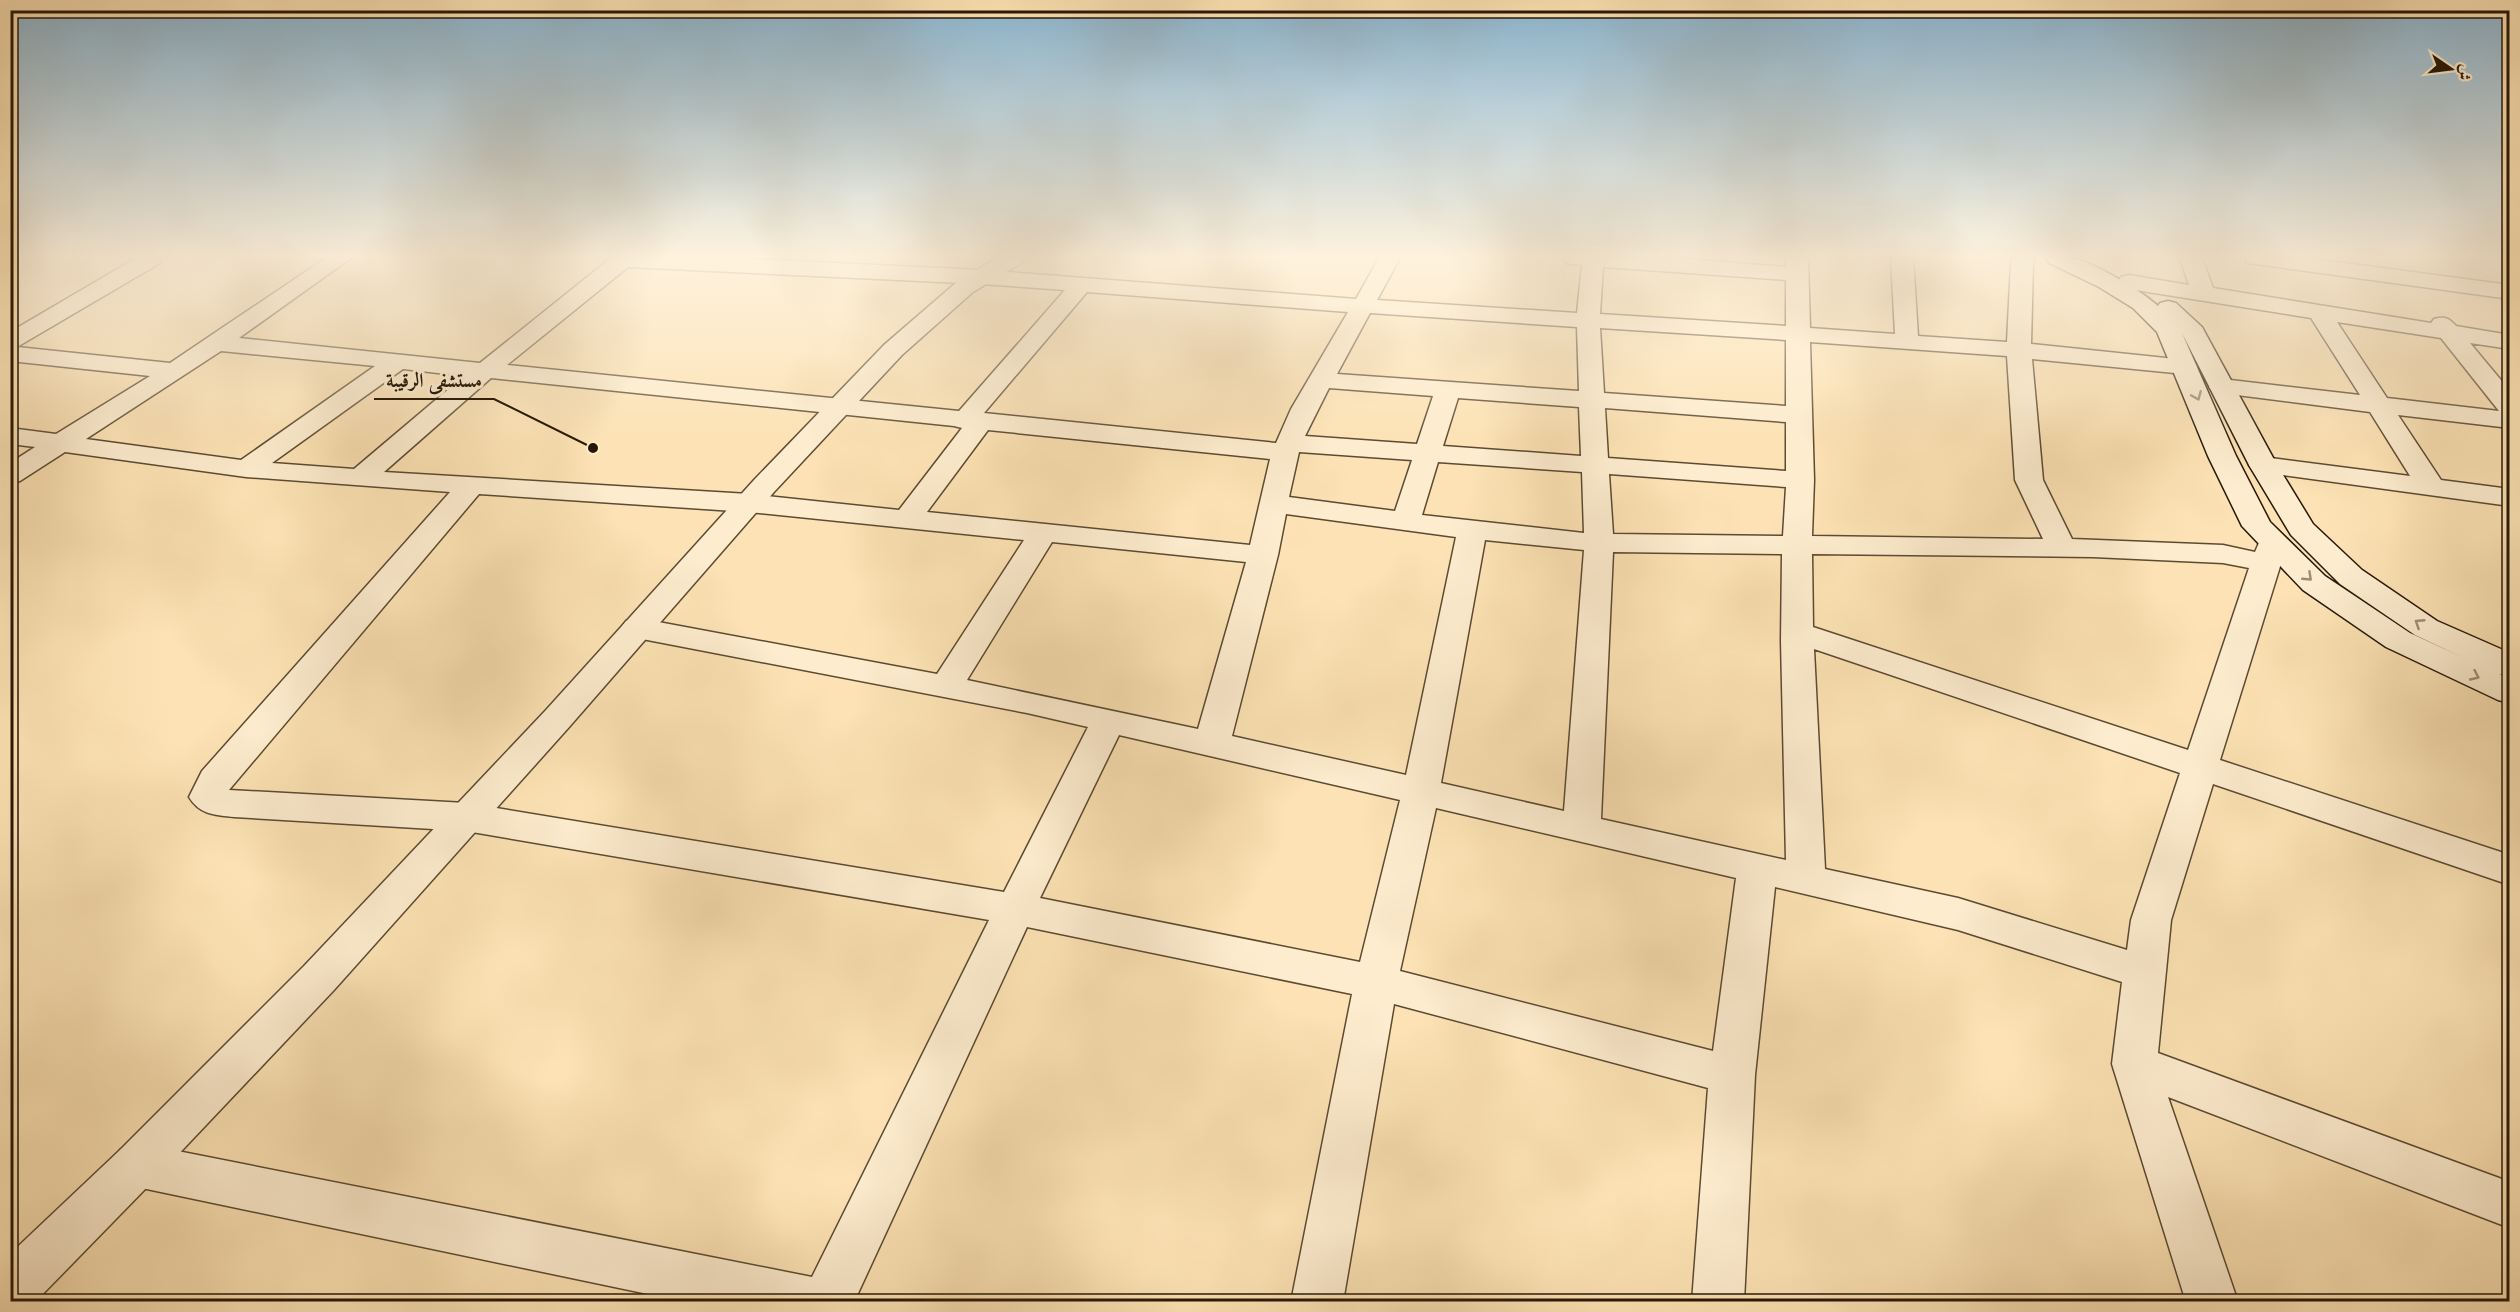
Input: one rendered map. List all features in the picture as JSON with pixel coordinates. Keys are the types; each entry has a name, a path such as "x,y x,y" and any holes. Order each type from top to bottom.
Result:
{"street":[{"path":"10,342 48,319"},
{"path":"10,475 176,371 251,319"},
{"path":"359,478 550,319"},
{"path":"10,1290 137,1165 319,978 749,503 893,350 928,319"},
{"path":"907,519 972,421 1053,319"},
{"path":"1212,744 1263,555 1286,448 1355,319"},
{"path":"1576,319 2019,350 2185,368"},
{"path":"1797,319 1800,415 1797,545 1798,633 1806,879"},
{"path":"1906,319 1907,342"},
{"path":"2020,319 2019,350 2029,480 2062,548"},
{"path":"2158,319 2168,329 2222,456 2269,552 2398,640 2510,692"},
{"path":"2180,319 2194,332 2263,465 2301,529 2351,577 2426,628 2510,666"},
{"path":"2324,319 2431,487"},
{"path":"2362,319 2510,342"},
{"path":"2438,319 2510,408"},
{"path":"1582,828 1599,543 1588,320"},
{"path":"216,343 972,421 1286,448 1427,454 1800,480"},
{"path":"10,354 176,371"},
{"path":"246,469 397,362"},
{"path":"1321,380 1800,415"},
{"path":"2222,387 2510,420"},
{"path":"1406,521 1448,388"},
{"path":"10,436 246,469 749,503 1263,555"},
{"path":"2263,465 2510,498"},
{"path":"472,485 215,780 208,797 215,802 234,804 466,817 1015,909 1376,982 1732,1075"},
{"path":"1274,504 1472,530 1599,543 2062,548 2223,554 2269,552"},
{"path":"1317,1302 1376,982 1421,791 1472,530"},
{"path":"946,686 1043,533"},
{"path":"2211,1302 2134,1064 2151,920 2269,552"},
{"path":"637,628 946,686 1109,720 1806,879 1958,914 2146,974"},
{"path":"1798,633 2510,870"},
{"path":"827,1302 1015,909 1109,720"},
{"path":"1718,1302 1732,1075 1757,868"},
{"path":"2134,1064 2510,1205"},
{"path":"137,1165 811,1302"}],"place":[{"name":"مستشفى الرقيبة","path":"593,448"}]}
